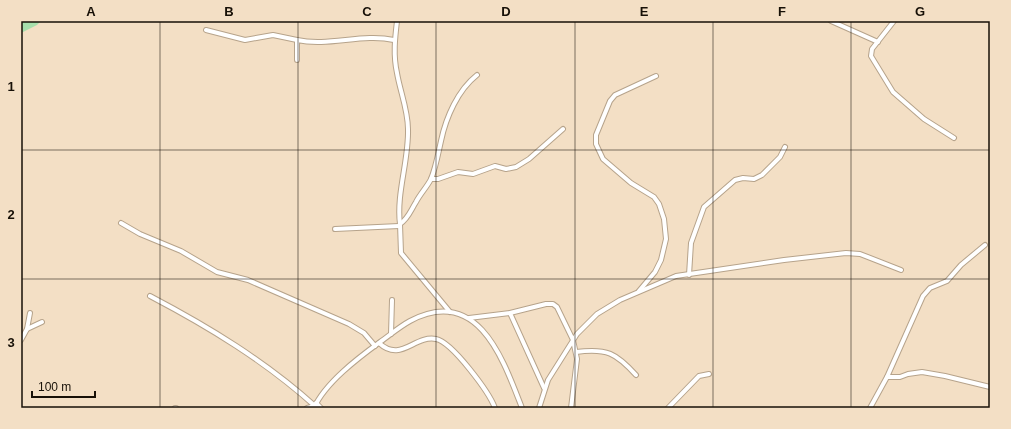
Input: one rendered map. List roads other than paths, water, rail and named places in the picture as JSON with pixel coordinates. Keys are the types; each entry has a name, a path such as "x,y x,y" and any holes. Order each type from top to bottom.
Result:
{"street":[{"path":"397,21 394,40 396,72 408,129 406,166 399,211 401,253 450,312"},
{"path":"831,21 878,42"},
{"path":"894,21 872,49 871,56 893,92 924,119 954,138"},
{"path":"206,30 245,40 273,35 297,40 330,42 371,37 394,40"},
{"path":"297,40 297,60"},
{"path":"335,229 400,225 408,217 430,179 439,155 441,140 453,106 465,85 477,75"},
{"path":"639,291 655,272 661,260 666,239 664,219 659,204 654,197 631,183 603,159 596,144 596,135 610,100 615,94 656,76"},
{"path":"430,179 438,179 458,172 473,174 495,166 506,169 516,167 529,159 563,128"},
{"path":"689,275 691,243 704,207 735,180 754,178 762,175 780,157 785,147"},
{"path":"121,223 140,234 180,251 217,272 248,280 349,324 364,333 377,344 390,351 397,351 424,340 436,339 442,341 471,371 489,394 495,408"},
{"path":"870,408 886,377 923,296 930,288 947,281 961,265 985,245"},
{"path":"539,408 544,388 573,340 596,314 620,300 639,291 646,290 667,279 718,269 784,260 855,253 901,270"},
{"path":"150,296 202,323 253,356 288,382 315,405 321,408"},
{"path":"392,300 392,334"},
{"path":"469,318 510,313 546,304 553,304 557,306 573,340 576,352 577,366 571,408"},
{"path":"307,408 315,405 345,370 377,344 410,321 437,312 450,312 469,318 478,325 495,344 504,361 522,408"},
{"path":"21,340 27,329 30,313"},
{"path":"510,313 544,388"},
{"path":"27,329 42,322"},
{"path":"576,352 608,352 617,355 636,375"},
{"path":"886,377 900,378 908,374 922,372 990,387"},
{"path":"668,408 699,376 709,374"}]}
